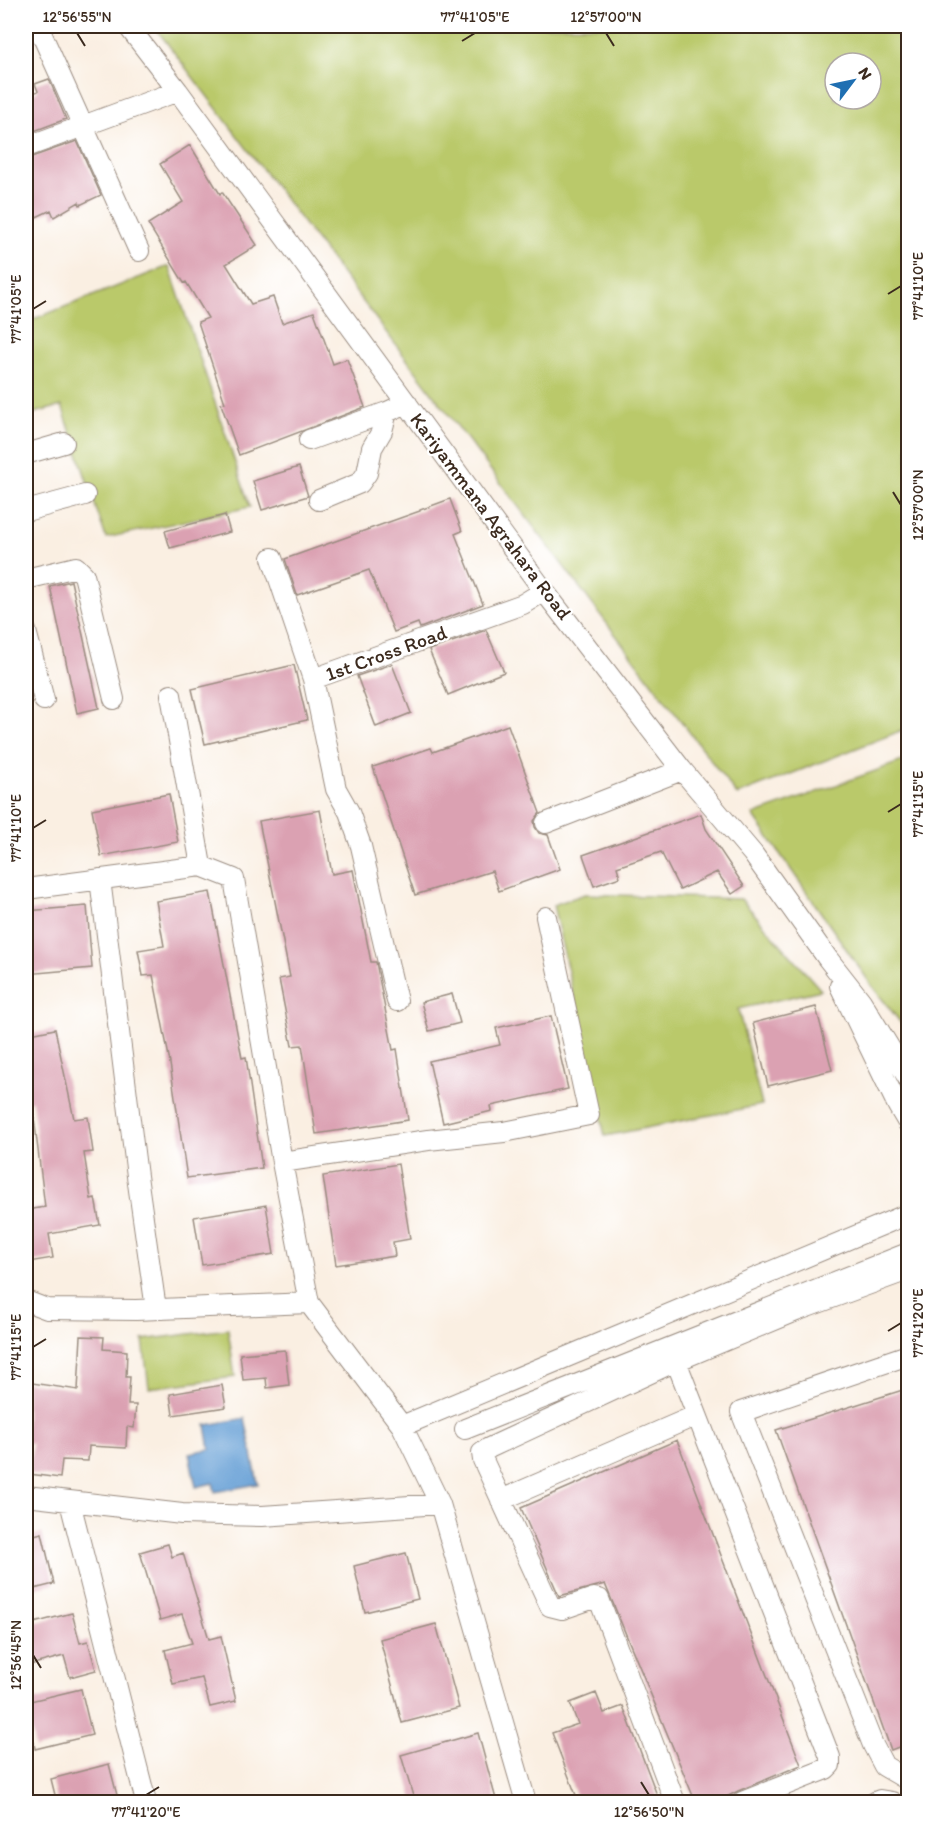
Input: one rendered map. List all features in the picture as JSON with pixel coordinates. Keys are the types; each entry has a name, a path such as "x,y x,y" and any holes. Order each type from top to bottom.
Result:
{"street":[{"path":"38,26 138,251"},
{"name":"Kariyammana Agrahara Road","path":"128,26 544,591 682,770 753,854 861,1001 909,1078"},
{"path":"26,147 178,91"},
{"path":"309,440 407,403"},
{"path":"319,500 360,483 367,473 372,448 382,431 387,412"},
{"path":"26,454 64,443"},
{"path":"26,511 85,495"},
{"name":"1st Cross Road","path":"272,558 313,679 523,604 544,591"},
{"path":"26,579 76,567 84,575 114,699"},
{"path":"26,631 44,700"},
{"path":"313,679 336,789 349,812 362,846 397,1002"},
{"path":"171,694 201,866"},
{"path":"546,823 682,770"},
{"path":"26,889 201,866 234,879 282,1162 309,1303 402,1426 440,1504 526,1803"},
{"path":"100,879 156,1309"},
{"path":"282,1162 428,1140 504,1132 589,1115 546,917"},
{"path":"828,959 898,1106 909,1123"},
{"path":"402,1426 909,1214"},
{"path":"465,1429 909,1253"},
{"path":"675,1803 599,1599 594,1598 562,1609 550,1606 483,1460 482,1453 676,1361 796,1311 909,1270"},
{"path":"26,1301 47,1309 156,1309 309,1303"},
{"path":"909,1355 741,1412 873,1745 884,1766 909,1780"},
{"path":"676,1361 830,1757 830,1765 826,1769 742,1803"},
{"path":"501,1500 697,1415"},
{"path":"26,1496 182,1514 262,1516 440,1504"},
{"path":"70,1502 146,1803"},
{"path":"875,1803 880,1800 892,1803"}],"green space":[{"path":"154,26 908,26 908,728 737,795"},
{"path":"169,266 250,507 106,538 62,406 26,415 26,322"},
{"path":"908,759 908,1032 872,986 753,815"},
{"path":"585,894 741,899 821,990 738,1009 762,1105 605,1136 553,905"},
{"path":"228,1329 235,1377 149,1388 143,1340"}],"water":[{"path":"245,1418 258,1484 215,1492 213,1483 196,1487 189,1453 210,1449 206,1425"}],"building":[{"path":"49,79 66,119 26,134 26,96 38,91 35,84"},
{"path":"77,141 101,195 80,205 79,202 54,217 51,210 26,222 26,159"},
{"path":"190,145 220,194 222,192 257,245 226,264 251,304 273,297 282,323 314,312 333,364 347,359 365,407 239,455 221,404 225,403 198,322 208,318 148,224 183,202 160,164"},
{"path":"299,467 308,496 262,510 253,481"},
{"path":"450,499 462,531 455,534 483,604 420,628 418,623 394,632 369,570 297,595 285,559"},
{"path":"225,515 230,532 170,548 165,531"},
{"path":"71,581 99,708 77,713 50,586"},
{"path":"486,630 504,672 448,695 429,650"},
{"path":"392,664 411,713 376,727 357,676"},
{"path":"294,665 307,720 205,744 192,689"},
{"path":"508,725 540,813 534,821 535,827 539,833 548,835 560,869 499,891 492,871 415,895 373,767 431,748 433,752"},
{"path":"169,794 178,842 101,856 92,809"},
{"path":"320,810 332,874 353,870 371,962 376,962 393,1050 397,1049 408,1120 316,1134 302,1045 292,1046 279,979 290,977 259,821"},
{"path":"701,814 706,829 744,886 732,894 717,872 680,890 661,852 617,867 620,877 594,886 583,855"},
{"path":"210,892 242,1058 246,1057 262,1168 187,1178 169,1057 153,975 143,976 138,950 164,946 156,901"},
{"path":"87,906 92,968 26,974 26,911"},
{"path":"452,994 460,1023 429,1031 421,1002"},
{"path":"816,1007 832,1070 768,1086 753,1023"},
{"path":"551,1016 568,1089 491,1106 492,1111 443,1123 429,1061 500,1045 496,1028"},
{"path":"55,1029 74,1119 88,1117 93,1152 84,1153 91,1199 95,1198 100,1225 49,1234 53,1258 29,1262 26,1249 26,1210 45,1207 32,1101 28,1102 26,1091 26,1035"},
{"path":"398,1164 410,1239 393,1242 395,1256 336,1265 323,1176"},
{"path":"266,1205 274,1254 202,1265 194,1217"},
{"path":"81,1336 104,1337 103,1349 127,1351 126,1377 130,1377 128,1405 136,1405 134,1428 127,1427 126,1448 89,1446 88,1461 62,1460 60,1478 29,1474 32,1444 26,1443 26,1382 78,1390"},
{"path":"285,1350 289,1385 267,1388 266,1378 243,1380 240,1354"},
{"path":"222,1385 226,1407 173,1415 170,1394"},
{"path":"909,1388 909,1743 891,1750 776,1430"},
{"path":"677,1440 801,1765 715,1803 696,1803 605,1584 559,1596 521,1508"},
{"path":"42,1533 54,1584 26,1591 26,1537"},
{"path":"168,1544 172,1557 183,1553 209,1639 221,1636 236,1701 210,1707 202,1678 173,1684 165,1650 192,1643 182,1614 160,1620 140,1552"},
{"path":"406,1553 418,1599 365,1612 354,1566"},
{"path":"72,1613 80,1643 88,1641 96,1670 70,1677 64,1656 26,1666 26,1625"},
{"path":"436,1624 459,1708 402,1723 380,1639"},
{"path":"81,1689 92,1735 35,1749 26,1702"},
{"path":"596,1693 604,1713 623,1706 660,1803 579,1803 552,1733 578,1724 570,1703"},
{"path":"478,1733 497,1803 415,1803 401,1755"},
{"path":"109,1764 119,1803 57,1803 51,1779"}]}
